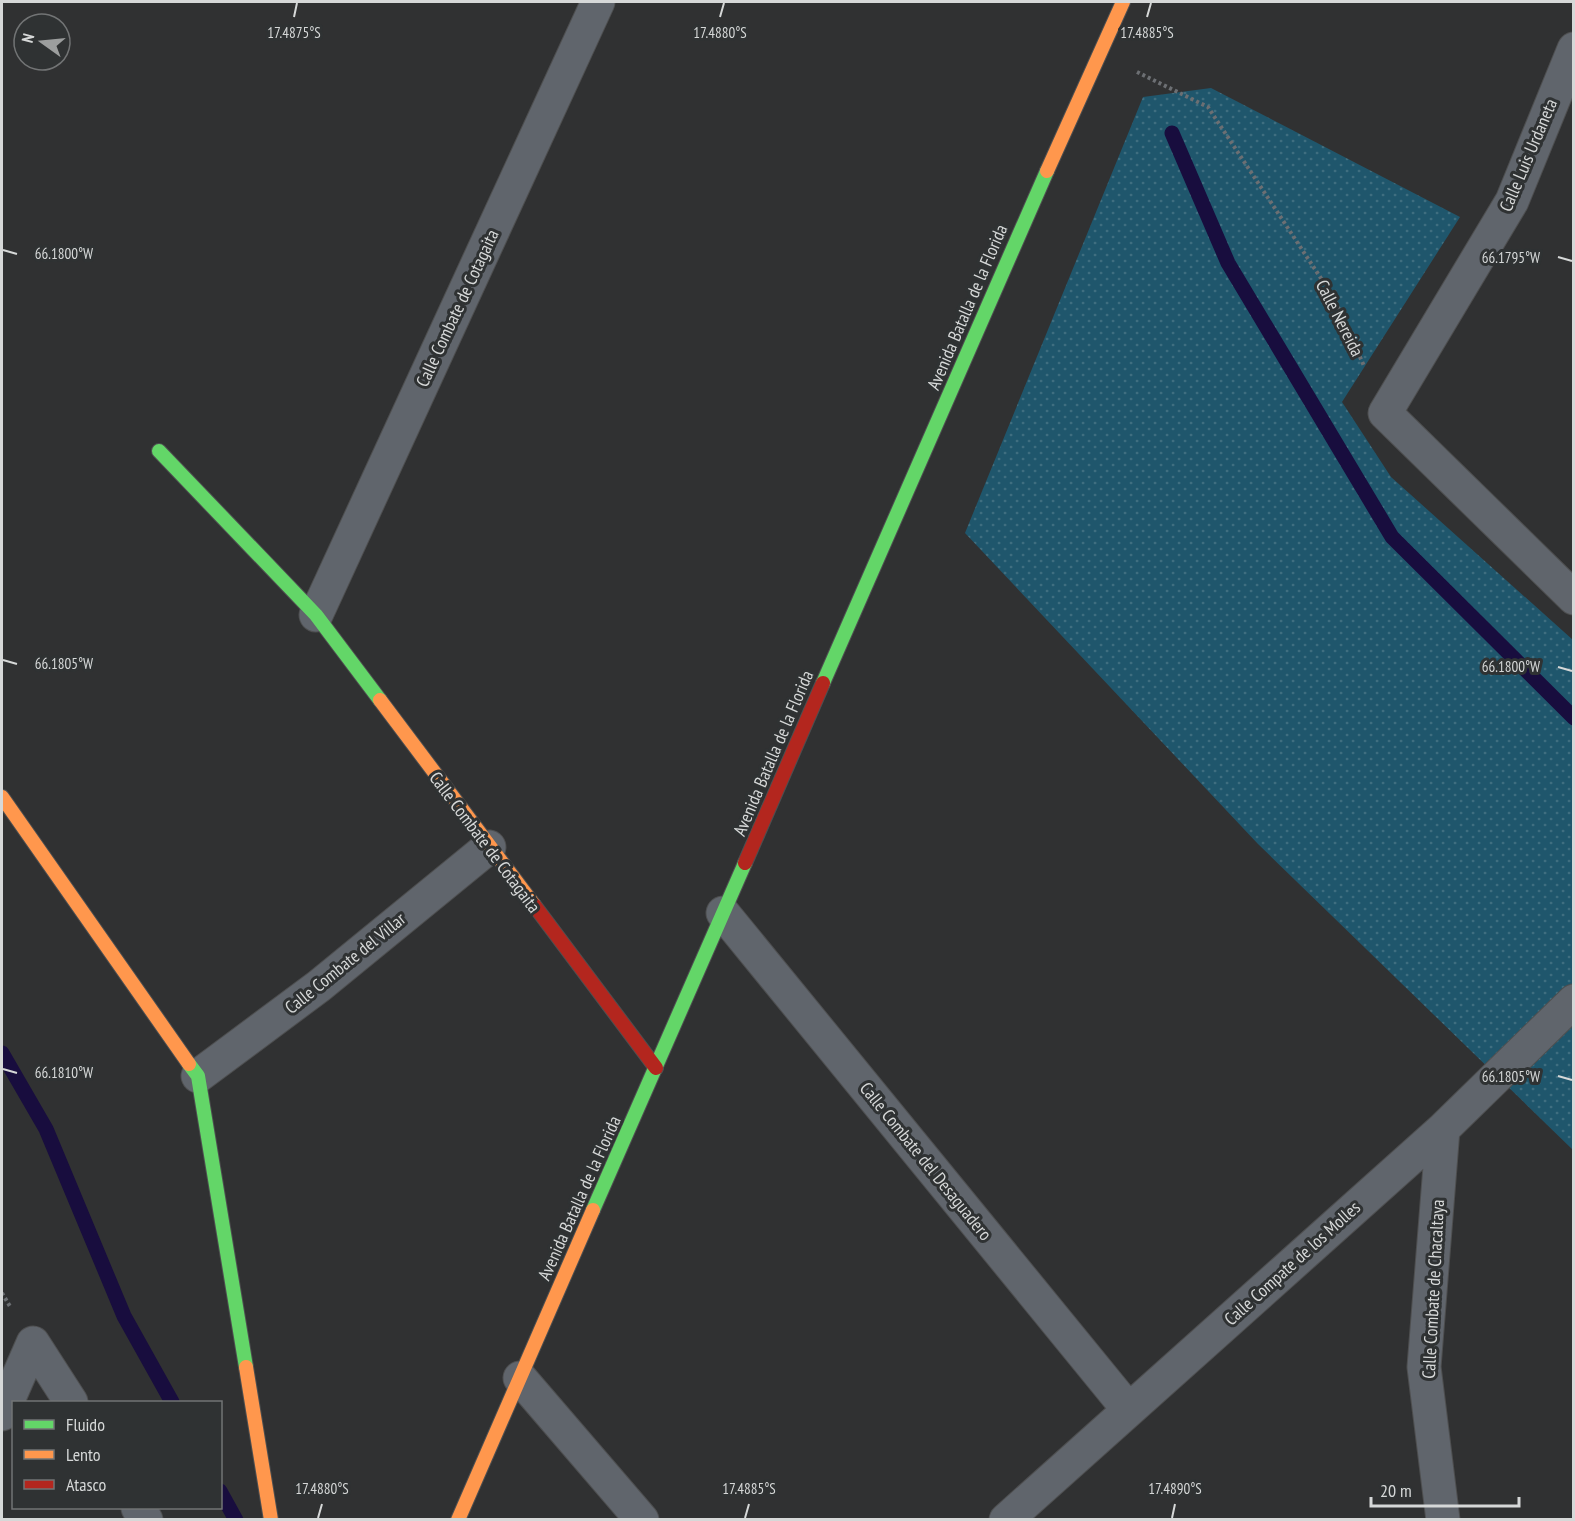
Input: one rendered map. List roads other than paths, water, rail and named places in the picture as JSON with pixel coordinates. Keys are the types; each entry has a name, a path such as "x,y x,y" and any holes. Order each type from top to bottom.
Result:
{"street":[{"name":"Calle Combate de Cotagaita","path":"316,615 598,2"},
{"name":"Avenida Batalla de la Florida","path":"458,1520 1022,226 1124,2"},
{"name":"Calle Luis Urdaneta","path":"1574,48 1512,201 1385,413 1574,598"},
{"name":"Calle Combate de Cotagaita","path":"159,451 316,615 656,1068"},
{"path":"2,797 198,1076 271,1520"},
{"name":"Calle Combate del Villar","path":"198,1076 319,986 489,847"},
{"name":"Calle Combate del Desaguadero","path":"723,913 1128,1409"},
{"name":"Calle Compate de los Molles","path":"1006,1520 1443,1129 1574,1001"},
{"name":"Calle Combate de Chacaltaya","path":"1443,1129 1424,1367 1443,1520"},
{"path":"2,1414 33,1343 70,1401"},
{"path":"520,1378 642,1520"}],"waterway":[{"path":"1172,133 1228,263 1392,537 1574,718"},
{"path":"2,1053 46,1129 124,1316 171,1401"},
{"path":"222,1495 236,1520"}]}
